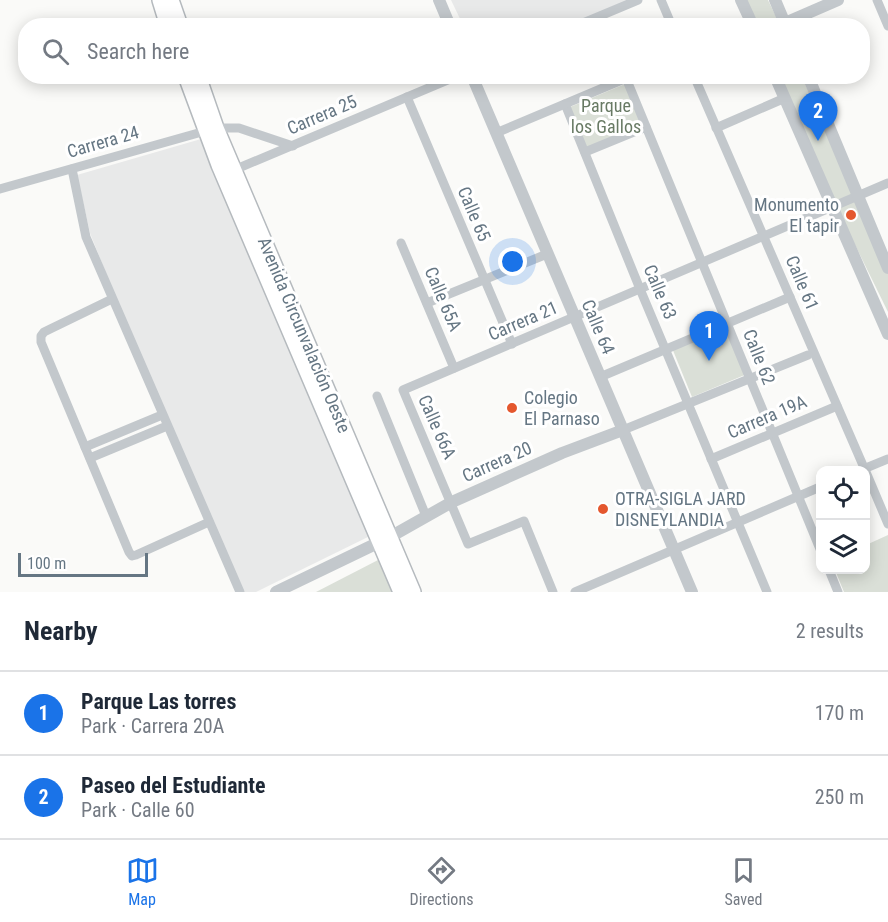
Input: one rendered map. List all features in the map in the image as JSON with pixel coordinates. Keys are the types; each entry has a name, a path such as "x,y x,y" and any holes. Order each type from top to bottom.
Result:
{"main road":[{"path":"159,0 165,18"},
{"path":"171,0 177,18"},
{"name":"Avenida Circunvalación Oeste","path":"190,84 211,129 384,540 413,592"},
{"name":"Avenida Circunvalación Oeste","path":"200,84 211,129 234,170 384,540 401,592"}],"street":[{"path":"439,0 447,18"},
{"path":"595,18 638,0"},
{"path":"661,0 669,18"},
{"path":"741,0 749,18"},
{"path":"775,0 783,18"},
{"path":"799,18 838,0"},
{"path":"877,0 888,26"},
{"name":"Carrera 25","path":"234,170 438,84"},
{"name":"Calle 64","path":"475,84 692,592"},
{"path":"496,134 612,84"},
{"name":"Calle 62","path":"631,84 646,127 816,540"},
{"name":"Calle 61","path":"698,84 862,466"},
{"path":"778,84 888,334"},
{"path":"811,84 888,268"},
{"name":"Calle 65","path":"408,97 483,280 512,344"},
{"path":"717,128 784,98"},
{"name":"Calle 63","path":"565,104 767,592"},
{"path":"585,152 646,127"},
{"path":"211,129 239,128 293,146"},
{"name":"Carrera 24","path":"0,189 211,129"},
{"path":"72,169 86,237 240,592"},
{"name":"Carrera 21","path":"403,390 888,183"},
{"name":"Calle 65A","path":"401,243 454,368"},
{"path":"427,303 548,254"},
{"path":"600,377 790,297"},
{"path":"112,299 44,332 41,342 129,552 132,556 209,522"},
{"name":"Carrera 20","path":"276,592 384,540 452,502 562,453 808,356"},
{"name":"Calle 66A","path":"403,390 468,544 524,521 554,592"},
{"path":"377,396 426,516"},
{"name":"Carrera 19A","path":"711,459 837,406"},
{"path":"85,447 162,415"},
{"path":"90,458 167,426"},
{"path":"870,467 888,459"},
{"name":"Calle 61","path":"870,484 888,524"},
{"path":"575,592 816,489"},
{"path":"831,574 838,592"}],"shaded area":[{"path":"451,0 634,0 592,18 460,18"},
{"path":"201,139 370,536 256,592 244,592 113,291 90,233 77,175"}],"green space":[{"path":"744,0 768,0 777,18 752,18"},
{"name":"Parque los Gallos","path":"625,84 642,127 587,149 570,107"},
{"path":"781,84 805,84 888,274 888,312 836,206"},
{"path":"724,325 747,374 692,397 672,348"},
{"path":"888,535 888,592 844,592 837,574 870,574 870,543"},
{"path":"380,559 394,592 316,592"}],"place":[{"name":"Paseo del Estudiante","path":"818,141"},
{"name":"Monumento El tapir","path":"851,215"},
{"name":"Parque Las torres","path":"709,361"},
{"name":"Colegio El Parnaso","path":"512,408"},
{"name":"OTRA-SIGLA JARD DISNEYLANDIA","path":"603,509"}]}
